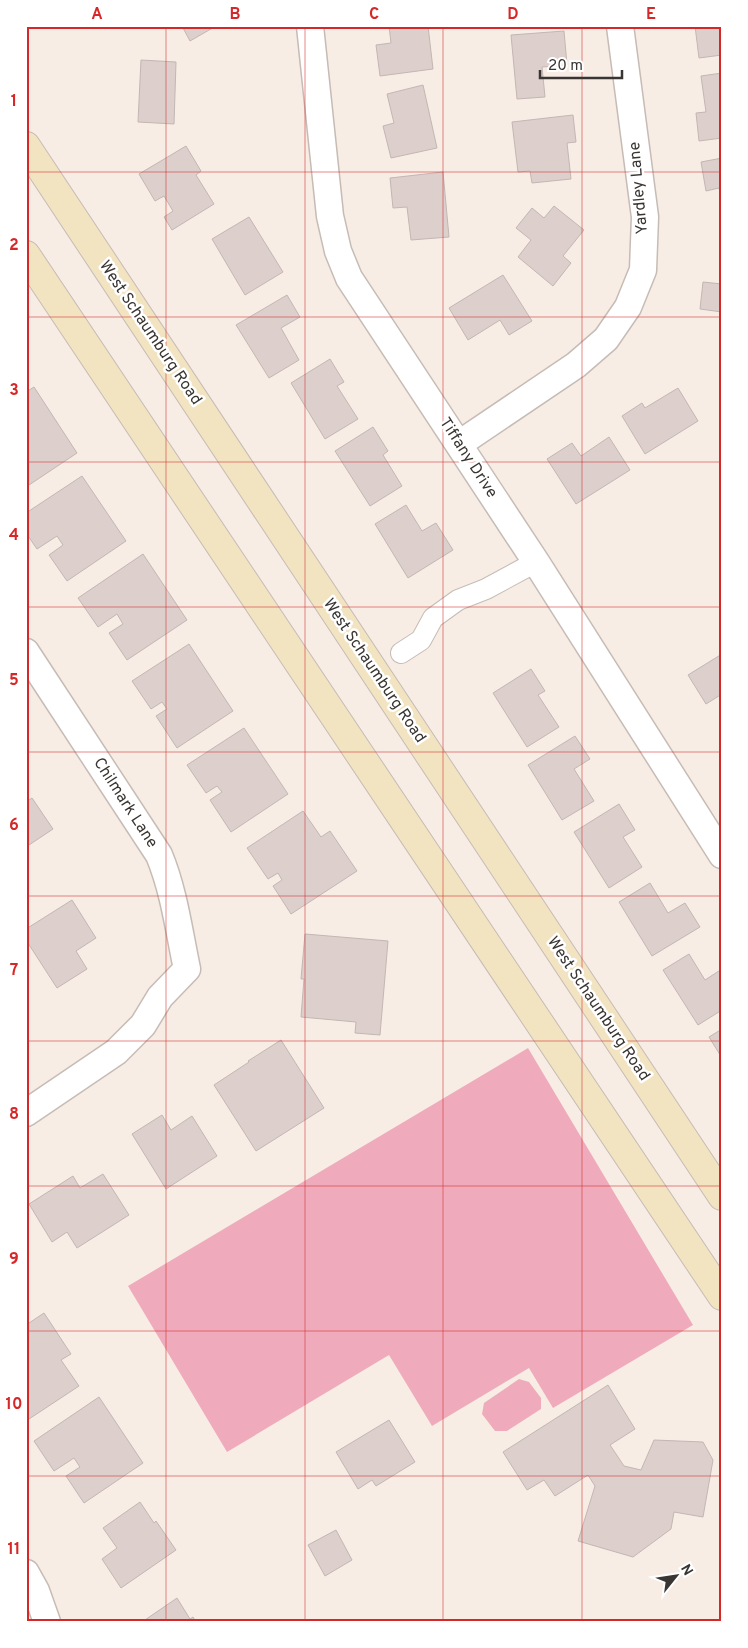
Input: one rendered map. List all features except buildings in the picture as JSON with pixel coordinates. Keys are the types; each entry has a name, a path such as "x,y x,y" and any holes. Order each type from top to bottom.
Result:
{"main road":[{"name":"West Schaumburg Road","path":"26,146 722,1196"},
{"path":"26,255 722,1296"}],"street":[{"name":"Tiffany Drive","path":"310,26 330,216 338,251 349,278 536,562 722,855"},
{"name":"Yardley Lane","path":"459,444 576,365 606,340 628,307 642,270 645,217 620,26"},
{"path":"401,653 421,640 434,618 458,600 486,589 536,562"},
{"name":"Chilmark Lane","path":"26,652 159,855 173,897 187,969 160,997 143,1024 116,1052 26,1113"},
{"path":"29,1587 47,1622"}],"shaded area":[{"path":"528,1048 693,1325 553,1408 529,1368 432,1426 389,1355 227,1452 128,1286"},
{"path":"519,1379 529,1382 541,1398 541,1409 507,1431 495,1431 482,1414 484,1403"}]}
